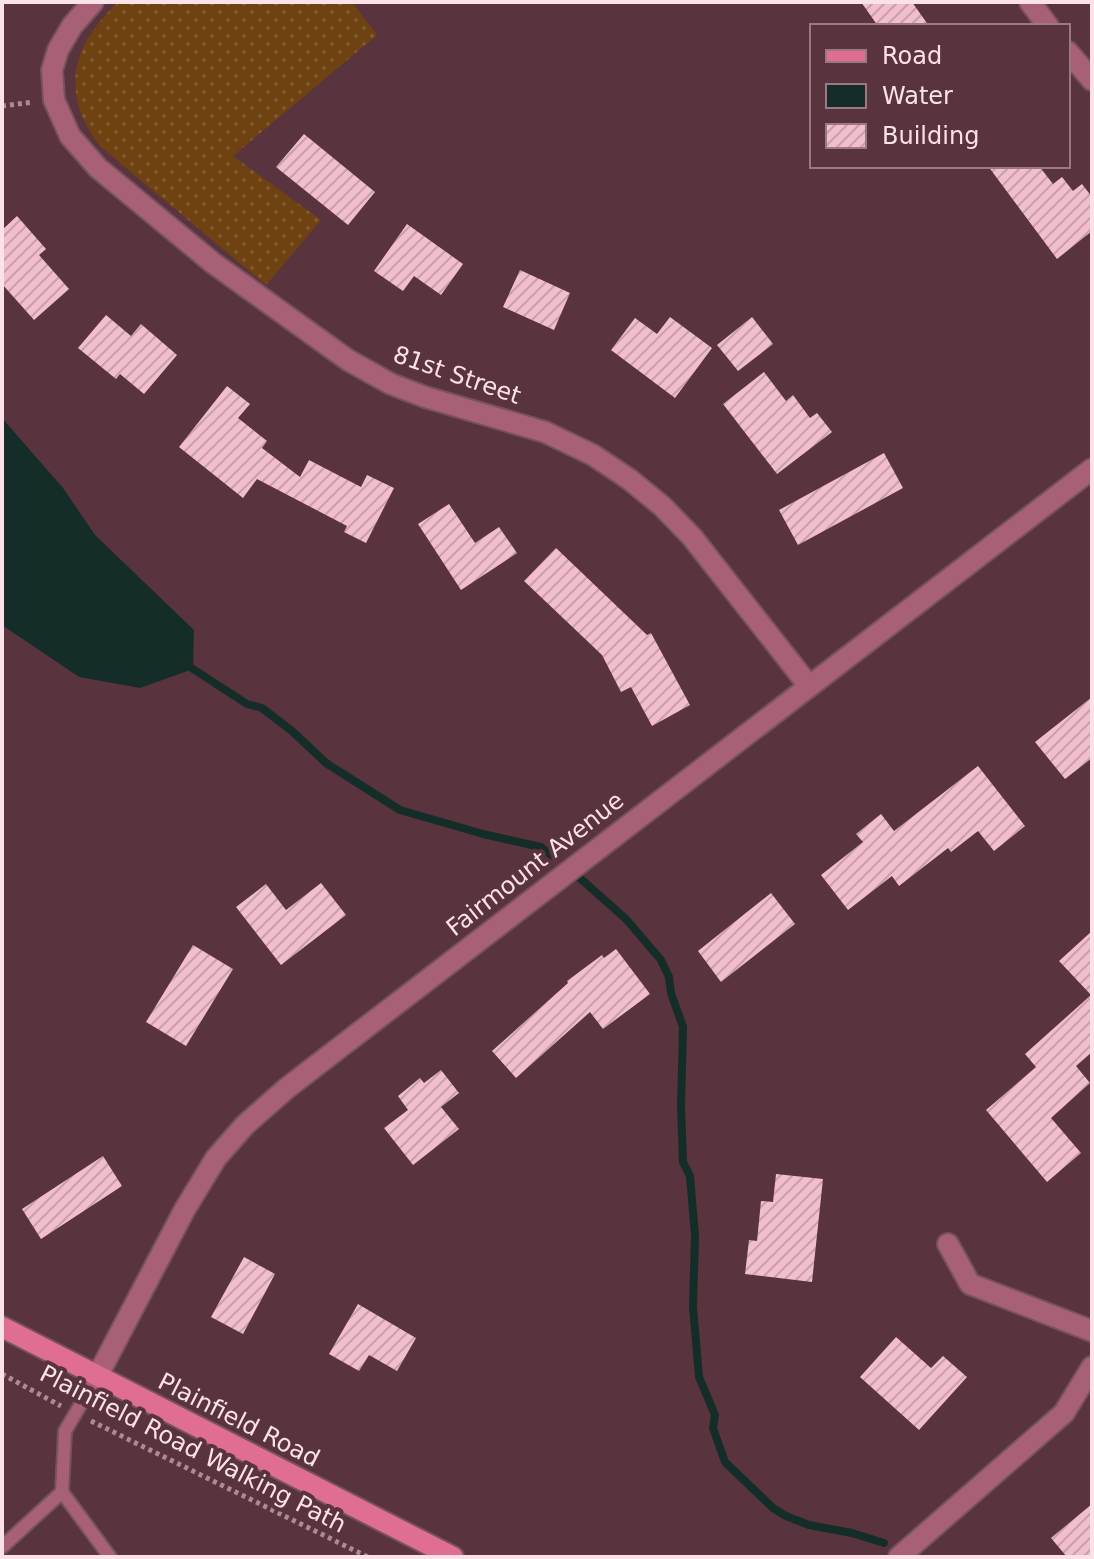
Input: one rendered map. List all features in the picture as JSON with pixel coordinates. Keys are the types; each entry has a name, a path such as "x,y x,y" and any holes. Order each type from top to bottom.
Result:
{"main road":[{"name":"Plainfield Road","path":"2,1327 453,1557"}],"street":[{"name":"81st Street","path":"93,2 72,26 58,50 52,70 59,113 70,136 98,168 213,263 348,360 391,384 425,397 545,432 593,455 629,479 662,506 692,537 809,686"},
{"path":"1030,2 1046,24"},
{"path":"1070,54 1092,80"},
{"name":"Fairmount Avenue","path":"97,1377 185,1209 216,1158 245,1125 287,1088 1092,469"},
{"path":"948,1244 970,1284 1092,1331"},
{"path":"899,1557 1064,1413 1092,1367"}],"lane":[{"path":"97,1377 65,1431 62,1492 110,1557"},
{"path":"2,1547 62,1492"}],"path":[{"name":"Plainfield Road Walking Path","path":"2,1374 368,1557"}],"shaded area":[{"path":"119,2 352,2 377,35 233,156 321,220 266,285 101,147 88,128 79,108 76,71 90,35"}],"water":[{"path":"2,418 63,488 95,535 194,630 193,669 140,688 79,677 2,625"}],"building":[{"path":"861,2 912,2 928,24 877,24"},
{"path":"304,134 375,192 348,225 276,167"},
{"path":"989,168 1041,168 1053,184 1062,177 1073,191 1082,184 1092,197 1092,231 1057,259"},
{"path":"17,216 46,249 39,255 69,289 34,320 2,284 2,230"},
{"path":"407,224 463,264 441,295 414,276 403,291 374,271"},
{"path":"520,270 570,293 554,330 503,307"},
{"path":"106,315 131,336 141,324 177,355 144,394 120,374 116,379 78,348"},
{"path":"670,317 712,348 675,398 611,350 635,318 657,334"},
{"path":"752,317 773,344 738,371 717,345"},
{"path":"764,372 786,401 793,395 810,418 817,413 832,432 777,474 723,404"},
{"path":"227,386 250,404 238,418 267,441 262,448 300,477 309,460 361,487 367,475 394,488 366,543 344,532 347,526 257,479 243,498 179,447"},
{"path":"884,453 903,488 798,545 779,510"},
{"path":"449,504 475,543 499,527 517,553 461,590 418,524"},
{"path":"556,548 647,635 651,633 690,705 652,726 631,687 621,692 602,655 524,581"},
{"path":"1092,697 1092,758 1065,779 1035,742"},
{"path":"978,766 1025,826 994,851 978,831 951,852 948,848 899,886 892,876 848,910 821,875 863,842 856,834 881,814 894,831"},
{"path":"321,883 346,915 281,965 236,907 266,884 286,910"},
{"path":"771,893 795,924 721,982 698,951"},
{"path":"1092,931 1092,1052 1076,1066 1090,1083 1051,1118 1081,1153 1047,1182 986,1110 1036,1067 1025,1054 1091,995 1059,961"},
{"path":"193,945 233,969 186,1046 146,1022"},
{"path":"616,949 650,994 603,1029 590,1012 516,1078 492,1051 567,981 602,955 604,958"},
{"path":"441,1070 459,1093 441,1107 459,1129 413,1165 384,1128 408,1110 398,1096 420,1078 424,1083"},
{"path":"103,1156 122,1186 41,1239 22,1209"},
{"path":"776,1174 823,1179 812,1282 745,1274 749,1240 757,1241 761,1201 773,1202"},
{"path":"244,1257 275,1274 243,1334 211,1317"},
{"path":"358,1304 416,1338 397,1371 369,1355 359,1371 329,1354"},
{"path":"896,1337 931,1368 943,1356 967,1377 919,1430 860,1377"},
{"path":"1092,1504 1092,1557 1067,1557 1051,1538"}],"waterway":[{"path":"193,669 247,704 262,708 326,763 400,810 541,847 552,856"},
{"path":"573,872 626,919 661,960 683,1027 683,1162 690,1176 695,1236 693,1307 699,1377 715,1415 713,1428 725,1462 773,1508 786,1516 809,1525 884,1543"}]}
